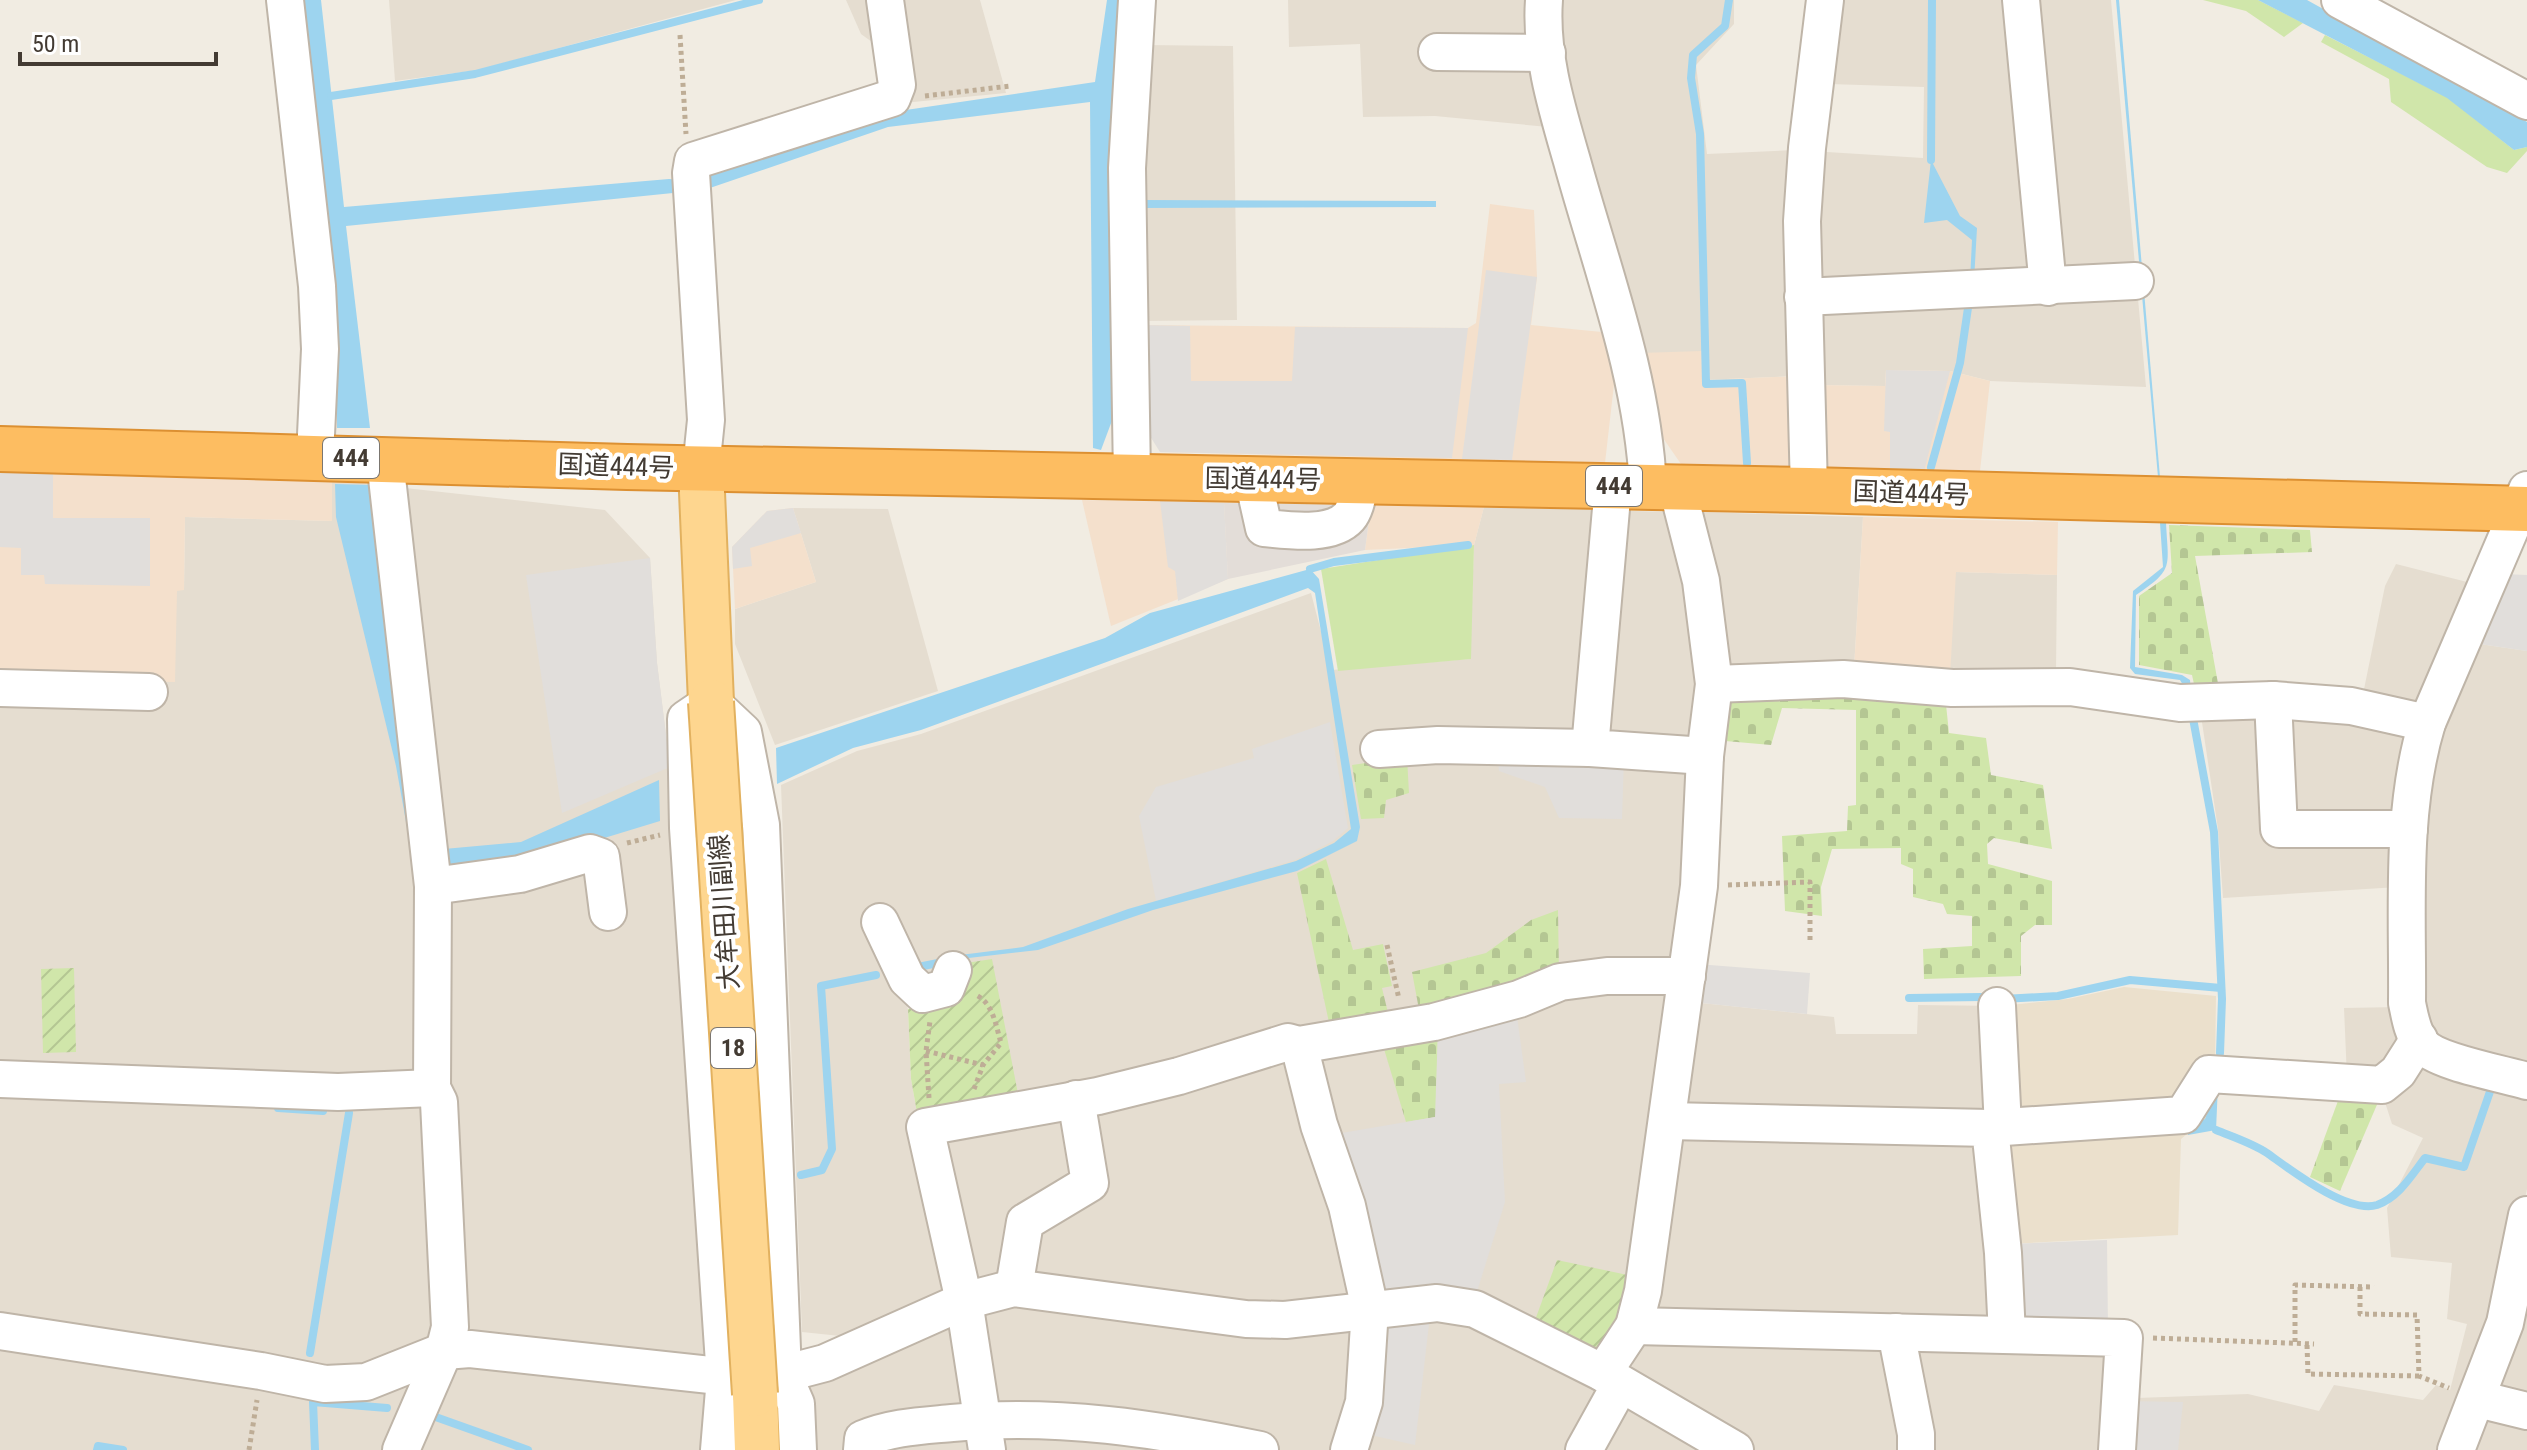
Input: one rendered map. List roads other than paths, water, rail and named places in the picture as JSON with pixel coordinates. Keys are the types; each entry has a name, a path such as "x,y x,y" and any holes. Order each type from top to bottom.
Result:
{"highway":[{"name":"国道444号","path":"0,449 701,469 2525,503"}],"main road":[{"name":"大牟田川副線","path":"701,469 711,702 757,1450"}],"street":[{"path":"285,0 317,286 320,349 315,456"},
{"path":"701,469 706,420 692,176 892,98 896,92 885,0"},
{"path":"1132,477 1127,168 1137,0"},
{"path":"1544,0 1552,89 1637,396 1646,487 1590,748"},
{"path":"1809,490 1802,221 1807,148 1825,0"},
{"path":"2021,0 2048,287"},
{"path":"2340,0 2527,101"},
{"path":"1437,52 1547,53"},
{"path":"1803,297 2135,281"},
{"path":"389,459 387,478 433,886 432,1088 439,1102 450,1327 444,1351 401,1450"},
{"path":"1584,1450 1634,1326 1643,1291 1699,886 1705,756 1714,684 1701,581 1646,487"},
{"path":"2525,503 2427,723 2416,758 2409,829 2407,1003 2422,1046 2437,1056 2527,1081"},
{"path":"1714,684 1843,679 1952,688 2070,687 2180,703 2273,700 2351,706 2427,723"},
{"path":"0,688 149,692"},
{"path":"2273,700 2279,829 2409,829"},
{"path":"719,1450 725,1378 688,828 686,719 711,702 743,732 761,825 783,1374 796,1404 798,1450"},
{"path":"1379,749 1438,745 1590,748 1705,756"},
{"path":"433,886 520,874 590,853 601,857 608,912"},
{"path":"880,922 907,979 923,994 961,981"},
{"path":"986,1435 964,1301 925,1127 1179,1076 1288,1042 1299,1045 1406,1028 1519,999 1560,982 1607,976 1687,976"},
{"path":"1997,1006 1996,1127 2007,1335"},
{"path":"1668,1121 1996,1127 2183,1115 2209,1074 2382,1085 2398,1072 2419,1039"},
{"path":"1299,1045 1319,1125 1347,1206 1370,1309 1364,1402 1349,1450"},
{"path":"0,1079 338,1092 432,1088"},
{"path":"1014,1288 1025,1222 1090,1183 1076,1099"},
{"path":"2456,1450 2505,1323 2527,1215"},
{"path":"0,1331 261,1371 325,1384 366,1382 444,1351 470,1349 655,1367 725,1378 783,1374 825,1363 964,1301 1014,1288 1246,1319 1285,1320 1437,1303 1475,1309 1611,1379 1735,1450"},
{"path":"1634,1326 2124,1338 2117,1450"},
{"path":"1896,1332 1916,1434 1916,1450"},
{"path":"2478,1399 2527,1411"},
{"path":"862,1450 863,1439 890,1428 986,1435 1079,1421 1172,1432 1260,1450"}],"water":[{"path":"301,0 321,0 344,207 669,179 695,181 711,169 899,111 1095,82 1107,0 1122,0 1116,410 1101,450 1093,448 1090,102 888,127 707,189 686,187 673,193 346,226 370,428 337,428 335,300"},
{"path":"2116,0 2119,0 2160,477 2158,477"},
{"path":"2258,0 2307,0 2527,122 2527,147 2514,150 2447,98"},
{"path":"1931,160 1960,216 1977,228 1974,281 1970,281 1972,240 1947,220 1924,223"},
{"path":"1140,200 1436,201 1436,207 1140,208"},
{"path":"335,484 372,485 415,872 396,766 336,517"},
{"path":"2166,522 2166,566 2157,579 2136,595 2135,667 2182,675 2190,680 2191,692 2187,692 2180,680 2135,674 2130,668 2133,591 2163,567 2160,523"},
{"path":"1310,569 1319,579 1360,827 1357,841 1297,871 1153,910 1038,950 960,959 960,955 1023,947 1128,909 1296,861 1334,843 1351,829 1315,593 1308,588 921,730 853,748 777,784 776,748 1105,638 1150,613"},
{"path":"659,780 660,821 542,857 444,876 444,849 521,842"},
{"path":"2218,1085 2216,1130 2188,1135 2188,1128 2205,1119"}],"waterway":[{"path":"331,96 475,74 759,0"},
{"path":"1729,0 1725,26 1693,55 1691,78 1700,134 1706,384 1742,383 1747,463"},
{"path":"1931,160 1932,0"},
{"path":"1931,467 1960,363 1969,301"},
{"path":"1310,569 1334,562 1468,545"},
{"path":"2192,713 2214,832 2222,999 2220,1053"},
{"path":"918,967 943,962"},
{"path":"801,1175 822,1170 832,1149 821,986 876,975"},
{"path":"2003,999 2058,996 2130,980 2221,988"},
{"path":"1909,998 1982,997"},
{"path":"2216,1130 2261,1149 2335,1197 2365,1206 2377,1205 2398,1191 2425,1158 2464,1167 2494,1080"},
{"path":"278,1108 323,1111"},
{"path":"310,1353 349,1113"},
{"path":"315,1450 313,1402 387,1408"},
{"path":"430,1415 528,1450"},
{"path":"97,1450 98,1446 123,1450"}]}
